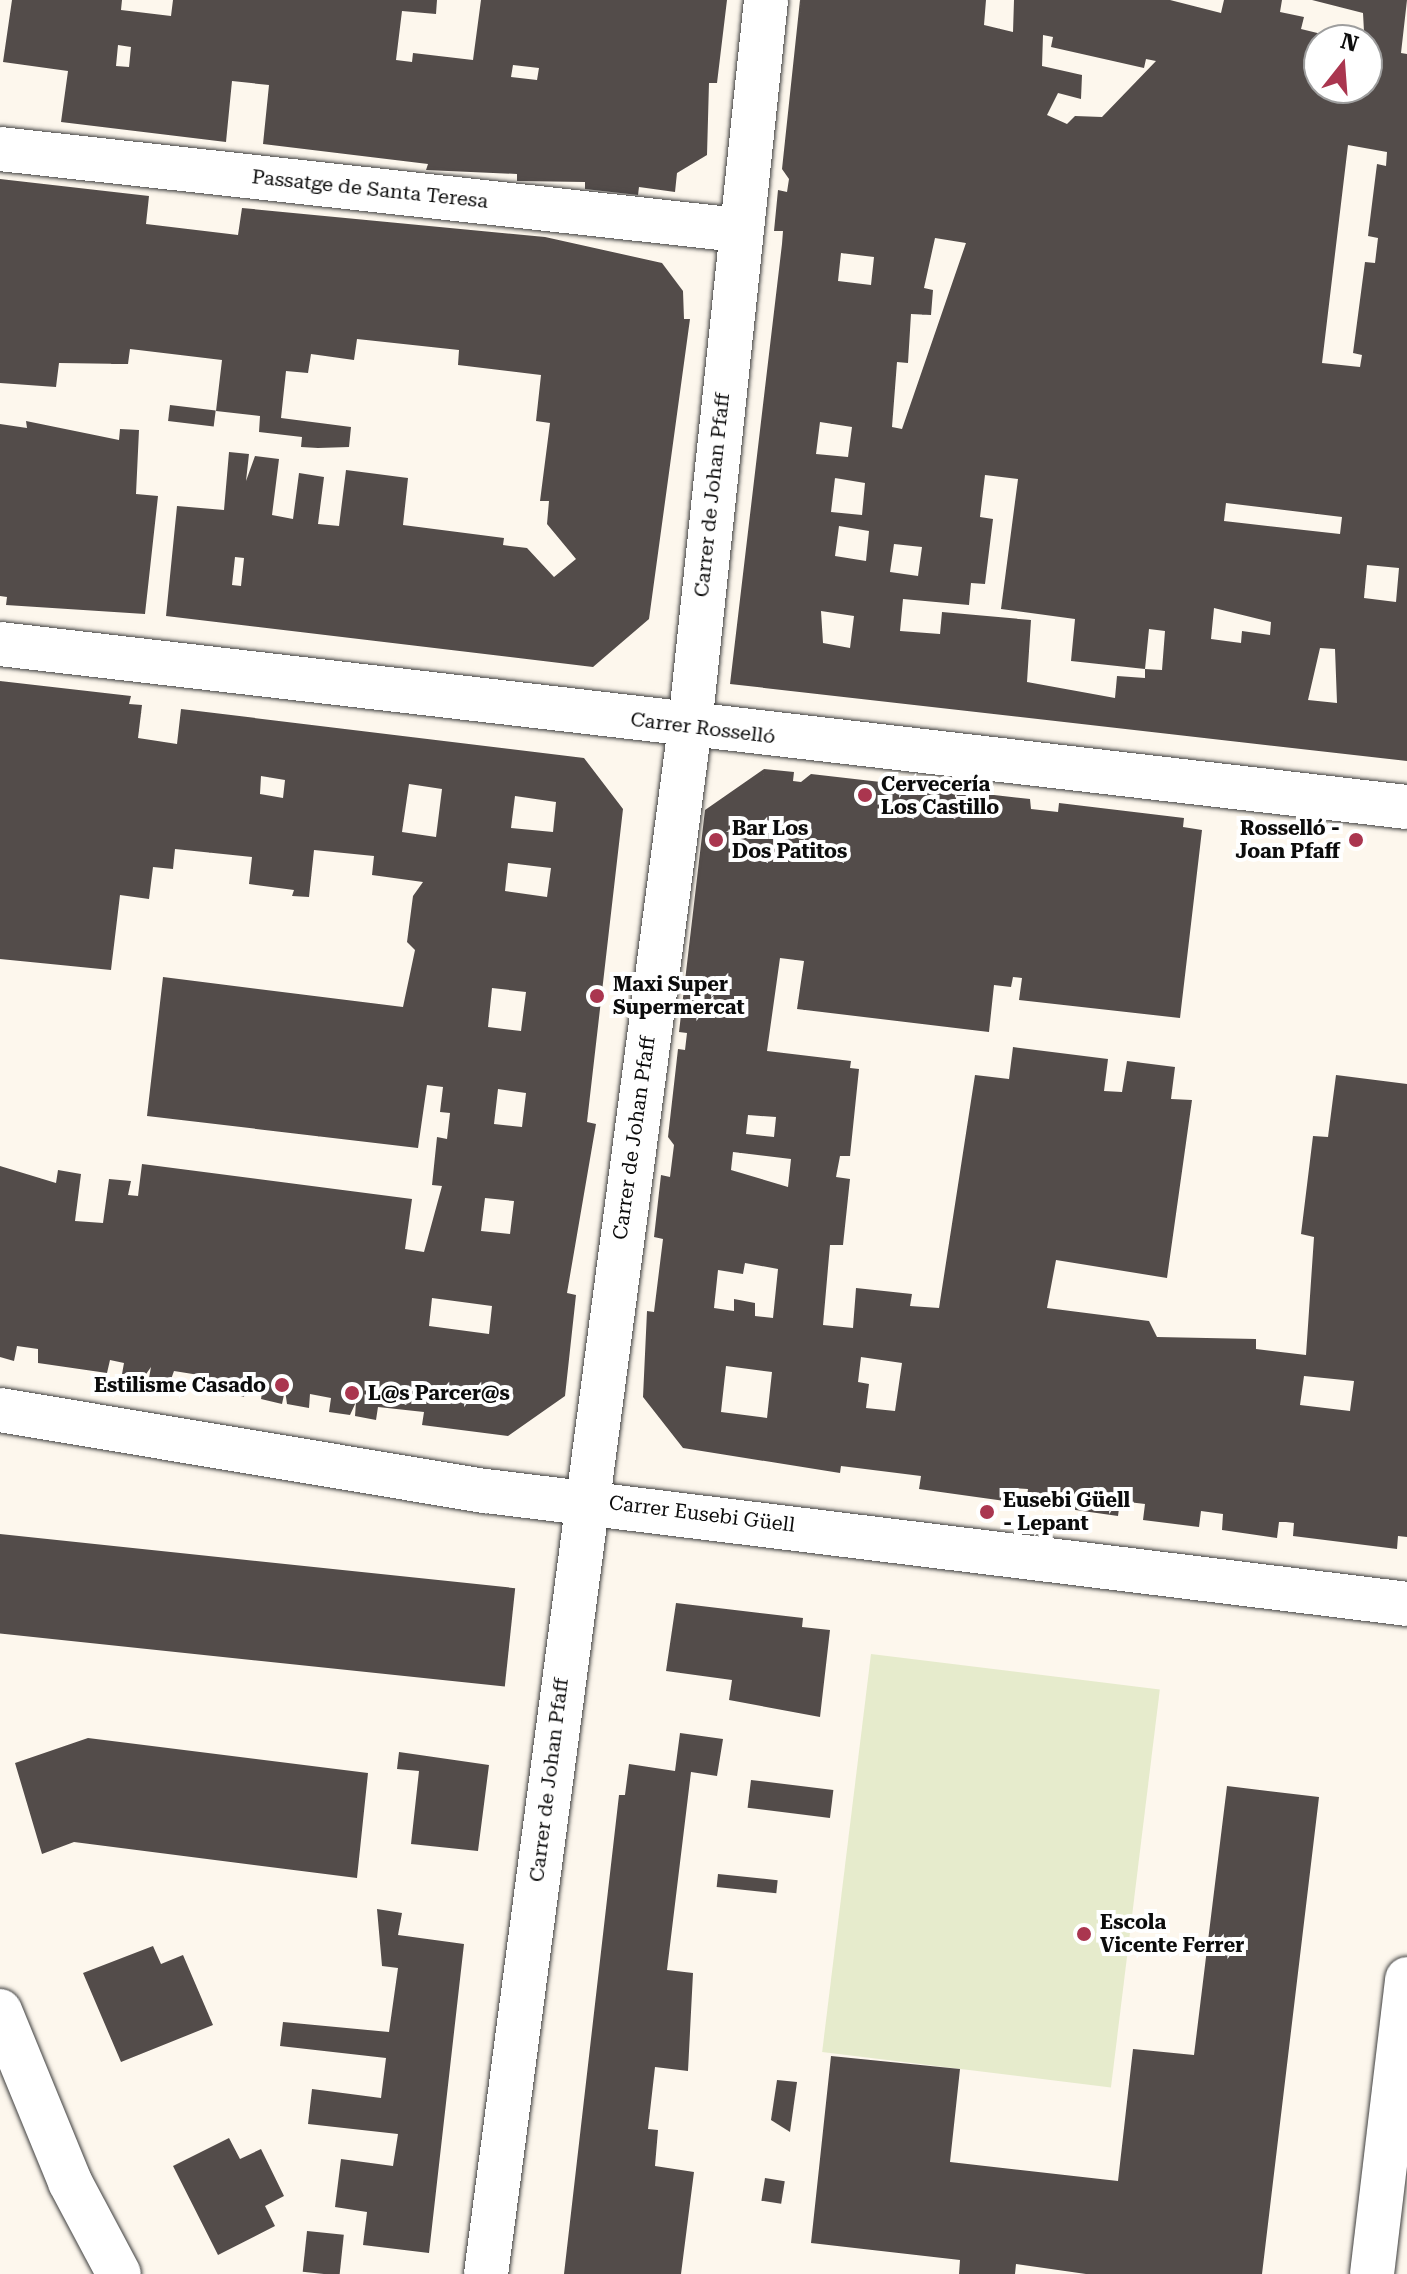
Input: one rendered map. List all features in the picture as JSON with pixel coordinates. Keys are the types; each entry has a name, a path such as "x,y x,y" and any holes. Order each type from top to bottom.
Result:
{"street":[{"name":"Carrer de Johan Pfaff","path":"486,2274 584,1499 690,726 739,230 766,0"},
{"name":"Passatge de Santa Teresa","path":"0,149 739,230"},
{"name":"Carrer Rosselló","path":"0,644 1407,807"},
{"name":"Carrer Eusebi Güell","path":"0,1410 486,1491 584,1499 1407,1604"},
{"path":"1372,2274 1407,1979"},
{"path":"0,2011 70,2182 119,2274"}],"green space":[{"path":"871,1654 1160,1689 1111,2087 822,2052"}],"building":[{"path":"12,0 122,0 121,10 171,16 173,0 437,0 436,14 402,11 396,60 412,62 413,53 473,60 481,0 727,0 717,83 709,83 707,155 677,173 675,192 639,187 638,195 585,189 585,182 517,181 517,174 426,170 428,164 263,144 269,85 232,81 226,142 61,122 68,71 3,62","holes":["118,45 131,47 129,67 116,66","513,65 539,68 537,80 511,77"]},
{"path":"800,0 986,0 984,25 1013,32 1014,0 1170,0 1221,13 1224,0 1282,0 1280,12 1304,17 1301,29 1303,104 1383,104 1383,24 1364,24 1363,13 1312,0 1407,0 1401,53 1407,54 1407,761 730,684 782,244 783,231 774,231 778,190 787,192 789,179 782,169","holes":["1043,35 1053,37 1051,47 1144,68 1146,59 1156,61 1102,117 1075,116 1067,124 1047,115 1058,93 1081,99 1082,75 1042,66","1348,145 1387,152 1386,166 1377,164 1368,236 1378,238 1375,263 1365,262 1353,353 1362,355 1360,367 1322,363","935,238 966,243 902,429 892,427 897,362 908,363 911,314 931,315 933,290 924,288","841,253 874,257 871,285 838,281","820,422 852,427 848,457 816,454","985,475 1018,479 1001,609 1075,619 1071,661 1145,669 1145,678 1117,676 1115,698 1027,682 1031,620 942,612 940,634 900,631 903,599 969,605 971,583 985,584 993,519 980,517","835,478 865,483 862,515 831,512","1226,503 1342,517 1340,534 1224,521","839,526 869,531 866,561 835,556","894,544 922,547 918,576 890,572","1367,565 1399,568 1396,602 1364,598","1214,608 1271,622 1270,635 1242,631 1241,643 1211,639","821,611 854,616 850,648 823,643","1149,629 1165,631 1162,670 1145,669","1320,648 1335,649 1337,703 1308,700"]},
{"path":"0,179 149,196 146,224 238,235 242,208 545,237 662,263 683,291 684,319 690,319 649,619 593,667 166,616 177,506 224,510 229,452 249,454 246,481 255,456 279,459 272,515 293,519 299,473 324,477 318,524 339,526 346,470 408,478 403,525 504,538 503,545 527,548 554,577 576,559 547,524 549,501 540,501 550,423 536,421 541,375 458,365 459,350 357,339 354,360 311,354 308,373 286,371 281,418 351,427 349,447 318,448 301,447 302,437 259,432 260,416 216,411 222,360 130,349 128,364 59,363 56,387 0,383","holes":["235,557 244,558 241,586 232,585"]},
{"path":"170,405 216,411 214,426 168,421"},
{"path":"26,421 119,440 120,429 139,430 136,494 158,496 145,614 6,605 7,597 0,596 0,424 27,428"},
{"path":"0,681 131,696 129,704 142,705 138,738 177,744 181,709 584,758 623,809 587,1122 596,1124 567,1293 576,1295 565,1396 508,1436 422,1425 424,1412 378,1407 376,1420 355,1416 356,1402 350,1415 329,1412 331,1398 310,1394 309,1408 287,1404 285,1390 282,1404 261,1399 263,1386 246,1383 245,1397 224,1392 225,1380 219,1391 197,1387 199,1375 174,1371 170,1382 149,1378 151,1367 144,1377 122,1374 124,1363 110,1360 107,1373 38,1363 38,1349 17,1346 14,1361 0,1357 0,1166 56,1183 58,1170 81,1174 75,1221 103,1223 109,1179 131,1181 128,1195 138,1196 142,1164 412,1199 405,1249 424,1252 442,1186 432,1185 437,1137 447,1139 450,1113 440,1112 443,1087 427,1085 418,1148 147,1116 163,977 403,1007 415,950 407,942 413,896 423,882 372,875 374,856 314,850 309,897 292,896 294,890 249,884 252,857 175,849 173,869 153,867 149,899 120,895 111,970 0,959","holes":["261,776 285,780 283,798 260,794","409,784 442,789 436,837 402,832","515,796 556,802 553,832 511,828","508,863 551,868 547,897 505,891","492,988 526,992 521,1031 488,1027","498,1089 526,1093 522,1127 494,1124","485,1198 514,1201 510,1234 481,1231","432,1298 492,1306 489,1334 429,1326"]},
{"path":"764,769 794,772 793,781 801,782 811,774 1030,799 1031,809 1058,812 1059,803 1184,818 1183,827 1202,830 1180,1018 1019,1000 1022,978 1013,977 1011,987 994,985 989,1032 797,1009 804,961 780,958 767,1051 851,1061 850,1068 859,1069 850,1156 840,1156 836,1177 850,1179 843,1245 830,1245 823,1325 853,1328 856,1288 912,1294 910,1306 939,1308 975,1075 1009,1079 1013,1047 1108,1059 1104,1091 1122,1092 1127,1061 1175,1067 1171,1099 1192,1100 1167,1278 1056,1260 1047,1308 1149,1321 1157,1337 1256,1339 1256,1349 1306,1355 1314,1237 1301,1234 1313,1136 1328,1137 1336,1075 1407,1084 1407,1537 1398,1536 1397,1549 1293,1536 1294,1523 1279,1522 1277,1538 1222,1530 1223,1514 1201,1511 1199,1527 1143,1520 1145,1504 1120,1501 1118,1516 1026,1503 1028,1489 1014,1488 1012,1502 919,1489 921,1476 841,1466 840,1473 683,1448 643,1397 647,1311 654,1312 663,1239 654,1237 661,1175 670,1177 674,1145 668,1137 678,1049 685,1050 687,1033 679,1032 705,810","holes":["748,1115 776,1117 774,1137 746,1134","733,1152 791,1159 788,1187 731,1170","745,1263 778,1269 773,1318 755,1316 755,1303 734,1299 734,1311 714,1308 718,1270 743,1274","861,1357 902,1363 895,1411 866,1408 869,1384 858,1382","726,1366 772,1372 767,1418 721,1412","1304,1376 1354,1381 1350,1411 1300,1405"]},
{"path":"0,1534 515,1588 505,1687 0,1634"},
{"path":"676,1603 803,1618 802,1627 830,1630 820,1717 729,1700 732,1680 666,1671"},
{"path":"680,1733 723,1739 717,1776 691,1772 667,1970 693,1973 688,2071 655,2067 648,2129 658,2130 655,2166 694,2172 681,2274 564,2274 619,1795 625,1795 629,1764 675,1771"},
{"path":"88,1738 368,1773 357,1878 74,1842 42,1854 15,1763"},
{"path":"399,1752 489,1765 478,1851 411,1844 419,1771 397,1769"},
{"path":"751,1780 833,1790 830,1818 748,1808"},
{"path":"1227,1786 1319,1797 1262,2274 1086,2274 1016,2264 1015,2274 959,2274 960,2260 811,2243 831,2056 960,2069 950,2162 1118,2181 1133,2049 1194,2055"},
{"path":"718,1874 778,1880 776,1893 717,1887"},
{"path":"377,1909 402,1913 398,1935 464,1944 429,2253 363,2245 367,2212 335,2207 341,2159 393,2166 398,2134 308,2124 312,2089 381,2098 386,2058 280,2046 283,2022 389,2032 398,1968 382,1966"},
{"path":"153,1946 161,1964 183,1955 213,2025 121,2062 83,1973"},
{"path":"777,2080 797,2082 790,2132 771,2120"},
{"path":"229,2138 240,2159 261,2149 284,2196 265,2206 275,2226 218,2255 173,2166"},
{"path":"765,2178 785,2181 781,2204 761,2201"},
{"path":"307,2231 344,2235 340,2274 303,2272"}],"place":[{"name":"Cervecería Los Castillo","path":"865,795"},
{"name":"Bar Los Dos Patitos","path":"716,840"},
{"name":"Rosselló - Joan Pfaff","path":"1356,840"},
{"name":"Maxi Super Supermercat","path":"597,996"},
{"name":"Estilisme Casado","path":"282,1385"},
{"name":"L@s Parcer@s","path":"352,1393"},
{"name":"Eusebi Güell - Lepant","path":"987,1512"},
{"name":"Escola Vicente Ferrer","path":"1084,1934"}]}
